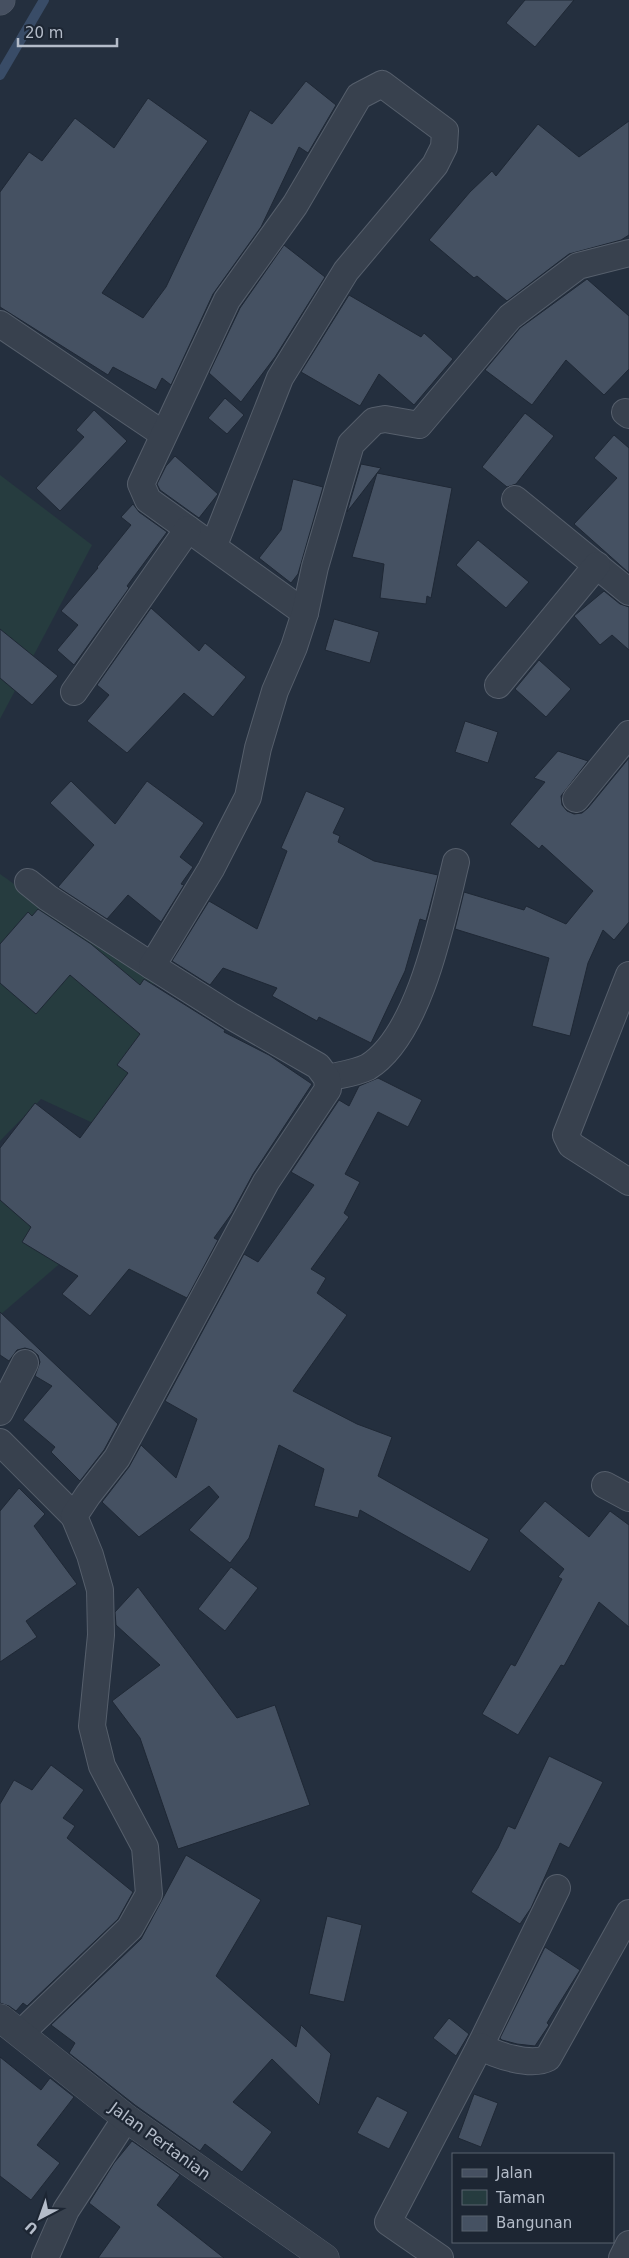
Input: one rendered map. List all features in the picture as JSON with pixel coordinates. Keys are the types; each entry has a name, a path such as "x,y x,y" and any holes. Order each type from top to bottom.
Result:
{"street":[{"path":"214,545 280,378 346,271 435,164 444,147 445,131 382,84 359,96 295,205 227,300 141,484 148,500 214,545 305,613"},
{"path":"152,966 211,869 248,797 258,748 275,691 294,647 305,613 315,567 351,444 374,421 385,419 419,425 510,317 578,266 629,253"},
{"path":"0,324 163,434"},
{"path":"515,499 629,592"},
{"path":"74,692 188,529"},
{"path":"498,685 597,565"},
{"path":"576,799 629,734"},
{"path":"327,1078 367,1067 384,1054 400,1032 414,1004 437,940 456,862"},
{"path":"28,882 48,898 152,966 232,1016 318,1066 327,1078 328,1089 266,1182 117,1458 74,1516"},
{"path":"629,975 566,1135 570,1145 629,1182"},
{"path":"0,1412 25,1363"},
{"path":"0,1442 74,1516 90,1555 100,1590 101,1635 92,1726 102,1766 145,1847 149,1894 130,1928 10,2026"},
{"path":"605,1485 629,1498"},
{"path":"440,2258 388,2222 480,2046 557,1888"},
{"path":"480,2046 494,2054 534,2061 548,2058 629,1913"},
{"name":"Jalan Pertanian","path":"10,2026 126,2118 325,2258"},
{"path":"45,2258 66,2210 126,2118"},
{"path":"622,2258 629,2244"}],"green space":[{"path":"0,475 92,545 0,719"},
{"path":"0,874 100,945 155,978 137,1052 134,1142 41,1099 0,1141"},
{"path":"0,1189 78,1248 0,1315"}],"building":[{"path":"525,0 574,0 535,47 506,23"},
{"path":"306,81 336,105 308,153 299,147 261,227 213,294 171,385 162,378 156,390 113,367 108,375 0,307 0,192 29,152 42,161 75,118 114,148 148,98 208,141 102,293 143,318 166,287 250,110 272,124"},
{"path":"629,121 629,235 621,240 569,254 507,301 477,276 474,278 429,240 470,192 492,171 496,176 538,124 579,157"},
{"path":"284,245 325,277 275,357 241,402 209,373 240,308"},
{"path":"587,279 629,316 629,369 604,395 566,360 532,405 485,370 520,328"},
{"path":"349,295 421,337 424,333 453,359 414,405 379,374 360,406 301,372"},
{"path":"225,398 244,415 227,434 208,418"},
{"path":"94,410 127,441 60,511 36,488 84,437 76,430"},
{"path":"525,413 554,436 516,484 507,487 482,467"},
{"path":"614,435 629,448 629,573 574,524 617,478 594,458"},
{"path":"175,456 218,494 199,518 160,490 157,484 166,466"},
{"path":"361,464 381,468 347,512"},
{"path":"377,473 452,488 431,598 427,596 426,604 380,598 384,564 352,557"},
{"path":"293,479 323,487 298,574 291,583 259,558 281,530"},
{"path":"133,504 139,512 167,532 127,586 129,588 74,665 57,650 78,625 61,611 98,568 131,525 121,517"},
{"path":"478,540 529,582 506,608 456,565"},
{"path":"604,591 620,604 629,607 629,650 612,635 600,645 574,616"},
{"path":"151,608 199,651 205,643 246,677 213,717 184,693 127,753 87,721 109,695 97,685"},
{"path":"334,619 379,632 370,663 325,650"},
{"path":"0,629 58,676 32,705 0,678"},
{"path":"539,660 571,689 546,717 515,689"},
{"path":"465,721 498,732 488,763 455,752"},
{"path":"558,751 588,761 561,796 562,805 567,811 574,814 582,813 588,808 629,758 629,922 614,940 603,930 588,963 570,1036 532,1026 549,958 455,929 464,892 524,910 526,906 566,924 593,891 542,845 539,849 510,824 545,782 534,778"},
{"path":"71,781 115,824 147,781 204,823 180,857 193,867 181,884 184,885 161,922 128,895 107,919 58,887 94,845 50,803"},
{"path":"306,791 345,808 333,833 340,836 338,842 374,861 438,875 426,921 420,919 405,971 371,1043 319,1017 317,1021 272,996 277,988 223,968 210,985 172,961 209,901 257,929 287,851 281,848"},
{"path":"38,909 91,944 140,985 144,979 225,1030 224,1032 269,1055 312,1084 253,1174 232,1213 214,1238 218,1240 187,1298 129,1269 90,1316 62,1294 78,1276 22,1242 31,1227 0,1200 0,1148 35,1103 80,1138 128,1073 117,1065 140,1034 70,975 36,1014 0,983 0,944 28,912 32,916"},
{"path":"378,1078 422,1100 408,1127 378,1112 345,1174 360,1182 344,1213 349,1217 311,1269 326,1278 317,1293 347,1315 293,1391 357,1424 392,1437 378,1476 489,1539 470,1572 360,1510 358,1518 314,1506 324,1469 279,1445 249,1538 230,1563 189,1530 219,1497 209,1486 139,1537 102,1502 129,1467 141,1445 176,1478 197,1419 165,1401 244,1254 258,1262 314,1185 291,1172 339,1100 349,1106 359,1086"},
{"path":"0,1312 118,1424 104,1450 80,1481 51,1452 55,1447 23,1420 52,1386 35,1376 40,1362 38,1355 32,1350 25,1348 17,1350 9,1361 0,1355"},
{"path":"19,1488 45,1514 34,1526 77,1584 26,1621 37,1637 0,1662 0,1511"},
{"path":"545,1501 589,1537 610,1511 629,1525 629,1627 599,1602 564,1666 561,1665 518,1735 482,1714 511,1664 515,1666 562,1579 558,1577 564,1569 519,1531"},
{"path":"231,1567 258,1588 225,1631 198,1609"},
{"path":"138,1587 237,1718 275,1705 310,1805 178,1849 140,1738 112,1701 160,1665 116,1625 115,1612"},
{"path":"549,1756 603,1782 569,1848 560,1843 531,1908 520,1924 471,1892 498,1848 508,1826 515,1829"},
{"path":"51,1765 84,1790 63,1818 75,1826 67,1838 133,1892 118,1919 27,2006 23,2003 16,2011 0,2003 0,1804 14,1780 32,1790"},
{"path":"186,1855 261,1900 216,1976 296,2047 301,2025 331,2054 319,2105 272,2059 233,2102 272,2132 242,2172 205,2144 200,2151 135,2105 69,2053 75,2043 51,2025 141,1939"},
{"path":"327,1916 362,1925 344,2002 309,1994"},
{"path":"545,1947 580,1970 535,2046 502,2040 500,2038"},
{"path":"449,2018 469,2034 456,2056 433,2038"},
{"path":"0,2057 41,2090 50,2078 74,2097 37,2145 60,2163 31,2200 0,2176"},
{"path":"474,2094 498,2103 481,2147 458,2138"},
{"path":"377,2096 408,2112 389,2149 357,2133"},
{"path":"132,2141 180,2175 157,2205 224,2258 98,2258 120,2227 89,2203 114,2163"}],"waterway":[{"path":"0,75 44,0"}]}
